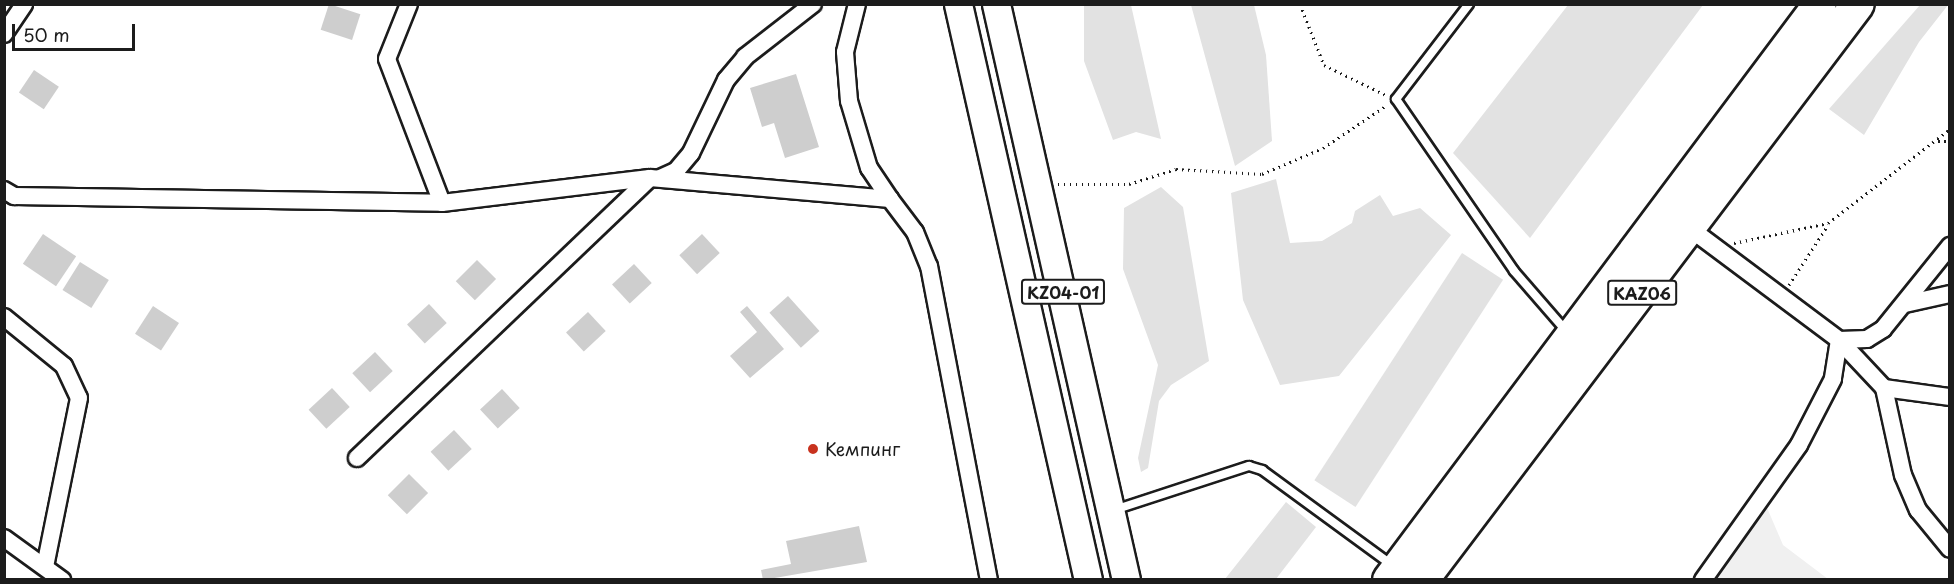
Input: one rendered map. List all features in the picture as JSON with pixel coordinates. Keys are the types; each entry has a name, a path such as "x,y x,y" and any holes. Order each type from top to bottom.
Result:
{"highway":[{"name":"KАZ06","path":"1403,576 1572,337 1820,4"},
{"name":"KАZ06","path":"1403,576 1700,239 1857,4"}],"main road":[{"name":"KZ04-01","path":"958,4 1088,579"},
{"name":"KZ04-01","path":"996,4 1113,510 1126,579"}],"street":[{"path":"4,34 24,4"},
{"path":"409,4 387,59 442,202"},
{"path":"357,458 655,178 676,171 691,153 726,80 745,57 813,4"},
{"path":"857,4 846,52 849,101 868,168 915,232 929,266 989,579"},
{"path":"4,190 14,196 442,202 655,178 890,199"},
{"path":"1667,210 1700,239 1839,340 1884,388 1903,475 1918,510 1950,549"},
{"path":"1839,340 1867,339 1905,304 1950,246"},
{"path":"1905,304 1950,294"},
{"path":"4,317 64,366 79,398 45,567"},
{"path":"1703,579 1799,445 1833,379 1839,340"},
{"path":"1884,388 1950,397"},
{"path":"4,538 62,579"}],"lane":[{"path":"1469,4 1396,99 1514,271 1572,337"},
{"path":"1113,510 1249,466 1262,470 1403,576"}],"path":[{"path":"1300,4 1324,65 1396,99"},
{"path":"1039,183 1129,184 1176,169 1262,174 1323,148 1396,99"},
{"path":"1781,298 1828,223 1950,129"},
{"path":"1936,141 1950,141"},
{"path":"1700,239 1828,223"}],"shaded area":[{"path":"1084,5 1131,5 1161,139 1136,132 1113,140 1084,61"},
{"path":"1191,5 1254,5 1266,55 1272,141 1235,166"},
{"path":"1568,5 1703,5 1530,238 1453,153"},
{"path":"1920,5 1948,5 1919,42 1864,135 1829,109"},
{"path":"1276,179 1290,243 1322,241 1352,223 1355,211 1380,195 1393,216 1420,208 1451,235 1339,376 1280,385 1243,300 1231,193"},
{"path":"1161,187 1183,207 1209,361 1171,385 1159,401 1148,468 1141,472 1138,458 1158,365 1123,269 1124,208"},
{"path":"1462,253 1503,280 1355,507 1314,480"},
{"path":"1286,502 1316,527 1276,579 1225,579"},
{"path":"1765,503 1783,545 1828,579 1706,580"}],"building":[{"path":"329,4 360,14 352,40 321,30"},
{"path":"34,70 59,87 44,109 19,92"},
{"path":"796,74 819,147 785,158 774,123 762,127 750,88"},
{"path":"43,234 76,256 56,286 23,264"},
{"path":"702,234 720,253 697,274 679,255"},
{"path":"477,260 496,279 475,300 456,281"},
{"path":"80,262 109,280 91,308 63,290"},
{"path":"634,264 652,283 630,303 612,284"},
{"path":"788,296 819,331 801,348 769,313"},
{"path":"429,304 447,323 425,343 407,324"},
{"path":"153,306 179,323 161,351 135,334"},
{"path":"747,306 784,349 750,378 730,356 757,332 740,312"},
{"path":"588,312 606,331 584,351 566,332"},
{"path":"375,352 393,371 370,392 352,373"},
{"path":"332,388 350,407 326,429 309,410"},
{"path":"502,389 520,408 498,428 480,409"},
{"path":"454,430 472,449 448,471 431,452"},
{"path":"409,474 428,493 407,514 388,495"},
{"path":"859,526 867,562 763,580 761,570 791,564 786,541"}],"place":[{"name":"Кемпинг","path":"813,449"}]}
